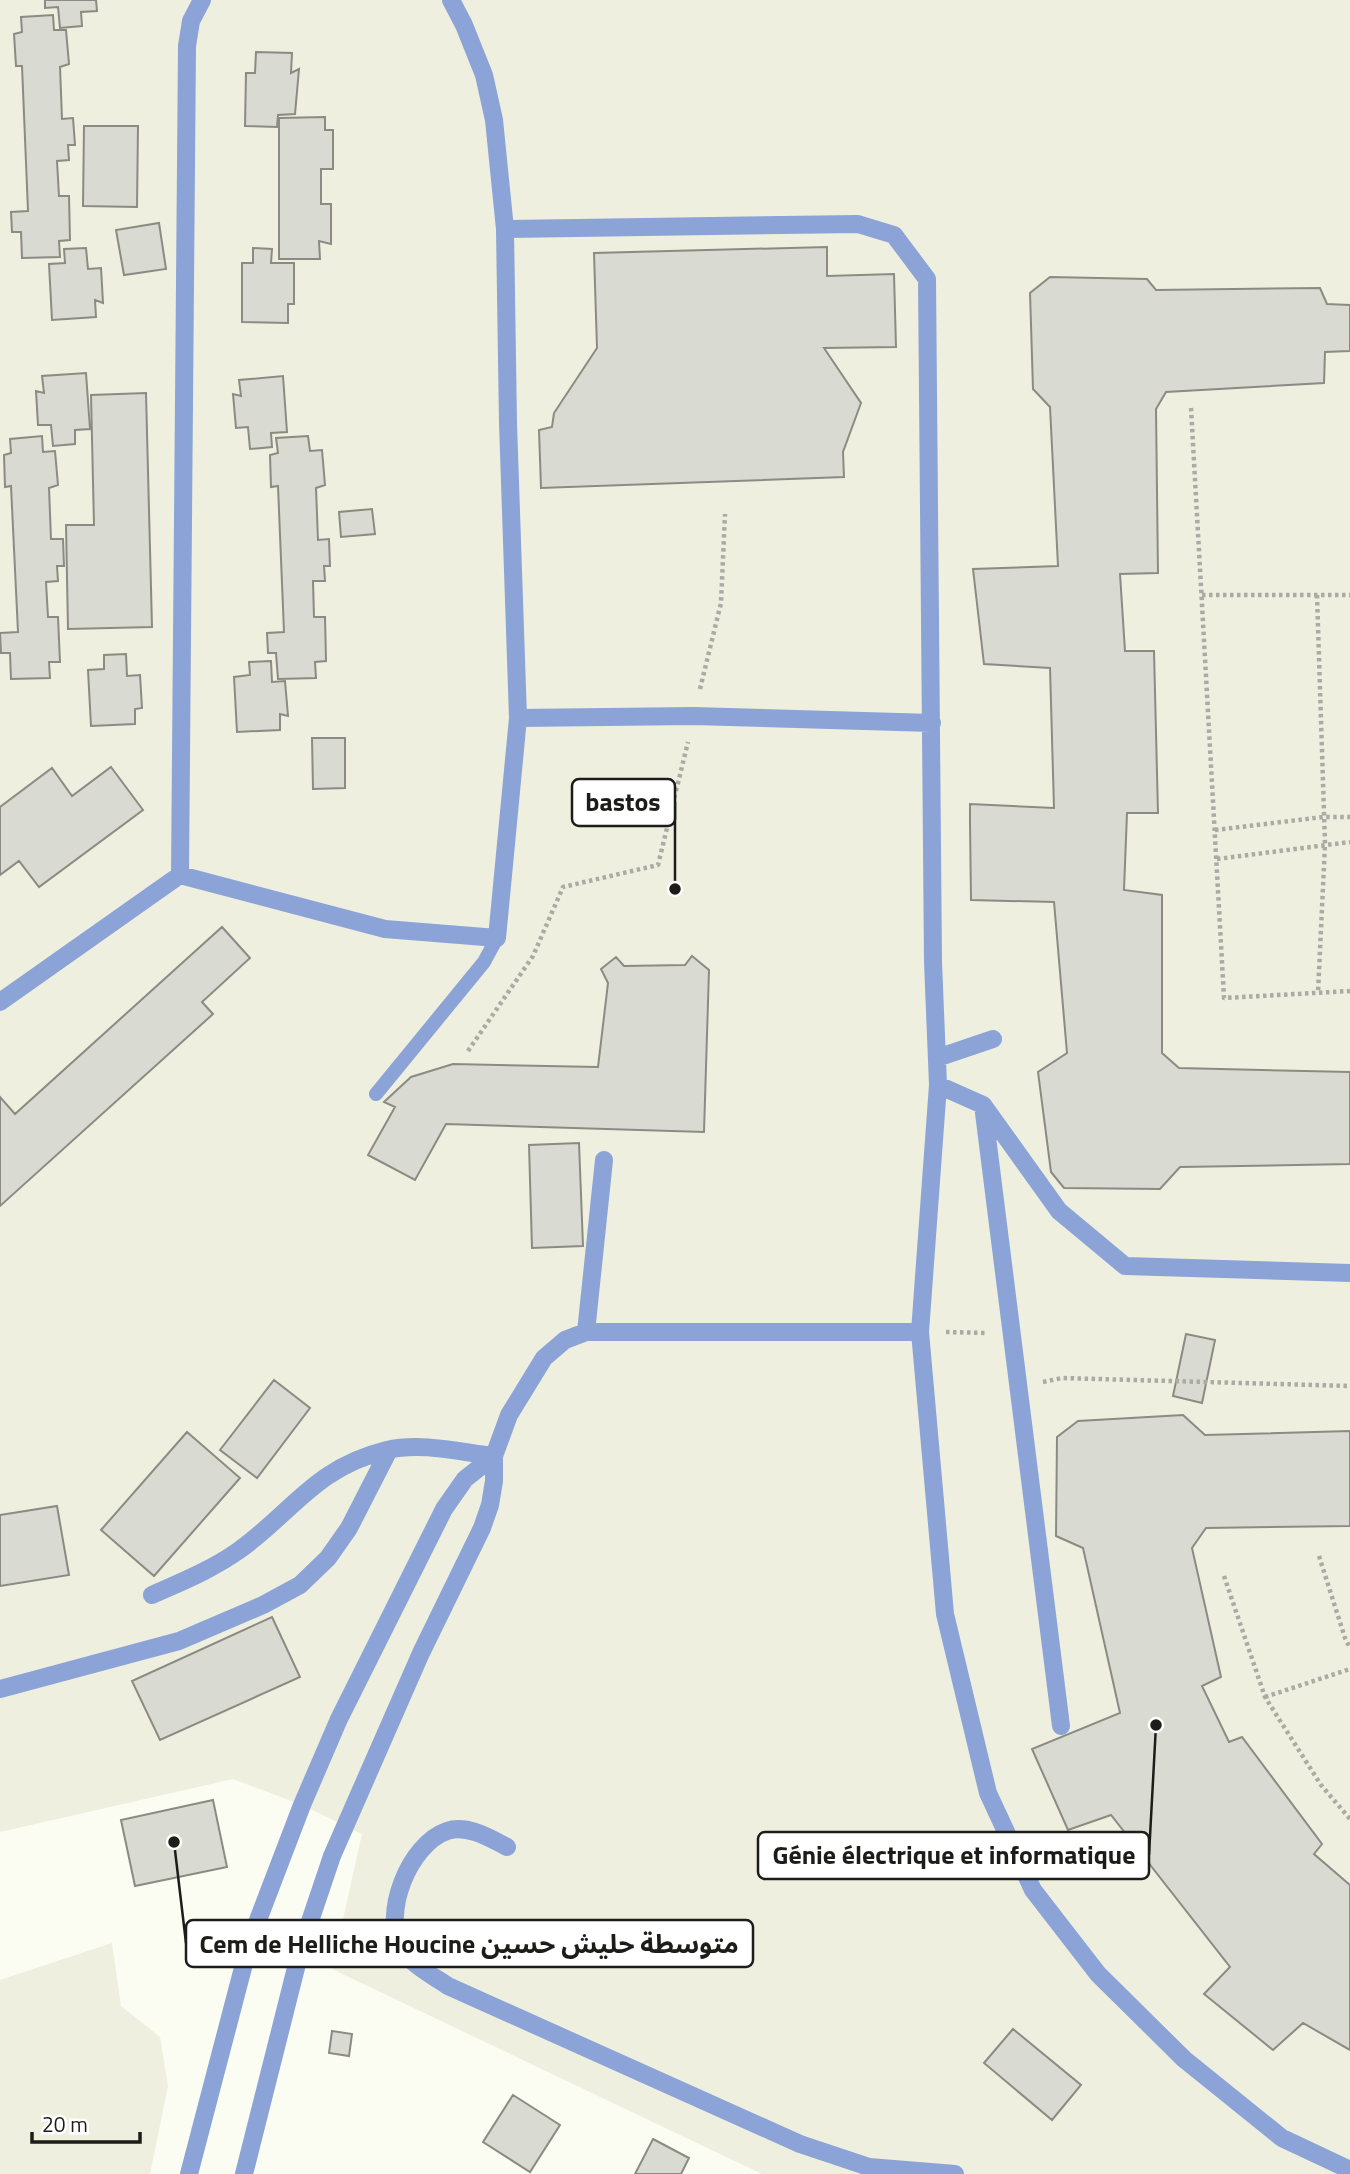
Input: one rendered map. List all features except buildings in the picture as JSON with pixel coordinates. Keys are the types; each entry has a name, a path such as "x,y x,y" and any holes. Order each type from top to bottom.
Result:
{"street":[{"path":"180,875 187,46 191,21 202,0"},
{"path":"0,1002 180,875 385,929 497,938 519,718 508,423 505,229 494,120 484,75 451,0"},
{"path":"505,229 858,224 894,235 927,279 933,962 938,1085 920,1332 945,1614 988,1793 1033,1890 1098,1974 1184,2059 1282,2138 1350,2170"},
{"path":"519,718 694,716 932,723"},
{"path":"937,1058 993,1038"},
{"path":"938,1085 983,1105 1059,1212 1125,1266 1350,1273"},
{"path":"983,1105 1060,1726"},
{"path":"586,1332 604,1160"},
{"path":"244,2174 301,1948 332,1856 421,1653 482,1528 492,1493 494,1456 509,1415 544,1358 565,1340 586,1332 920,1332"},
{"path":"152,1595 209,1569 239,1550 316,1482 349,1463 389,1450 430,1448 494,1456"},
{"path":"0,1689 179,1641 263,1605 300,1585 328,1558 349,1528 389,1450"},
{"path":"190,2174 250,1941 302,1805 339,1720 444,1509 465,1479 494,1456"},
{"path":"507,1847 464,1829 447,1830 430,1841 417,1855 407,1871 395,1902 394,1925 402,1949 422,1969 448,1986 800,2144 869,2167 955,2174"}],"lane":[{"path":"376,1094 484,962 497,938"}],"path":[{"path":"1191,408 1224,998 1350,991"},
{"path":"468,1051 533,956 564,887 658,865 721,603 725,514"},
{"path":"1202,595 1350,595"},
{"path":"1317,595 1325,844 1318,993"},
{"path":"1215,830 1323,817 1350,817"},
{"path":"1217,859 1350,842"},
{"path":"920,1332 1012,1334"},
{"path":"1062,1378 1350,1386"},
{"path":"1319,1556 1350,1648"},
{"path":"1224,1576 1265,1697 1321,1785 1350,1819"},
{"path":"1265,1697 1350,1670"}],"shaded area":[{"path":"0,0 1350,0 1350,2174 762,2174 332,1969 362,1834 302,1805 233,1779 0,1832"},
{"path":"112,1943 121,2006 160,2037 168,2086 150,2174 0,2174 0,1980"}],"place":[{"name":"bastos","path":"675,889"},
{"name":"Génie électrique et informatique","path":"1156,1725"},
{"name":"Cem de Helliche Houcine متوسطة حليش حسين","path":"174,1842"}]}
